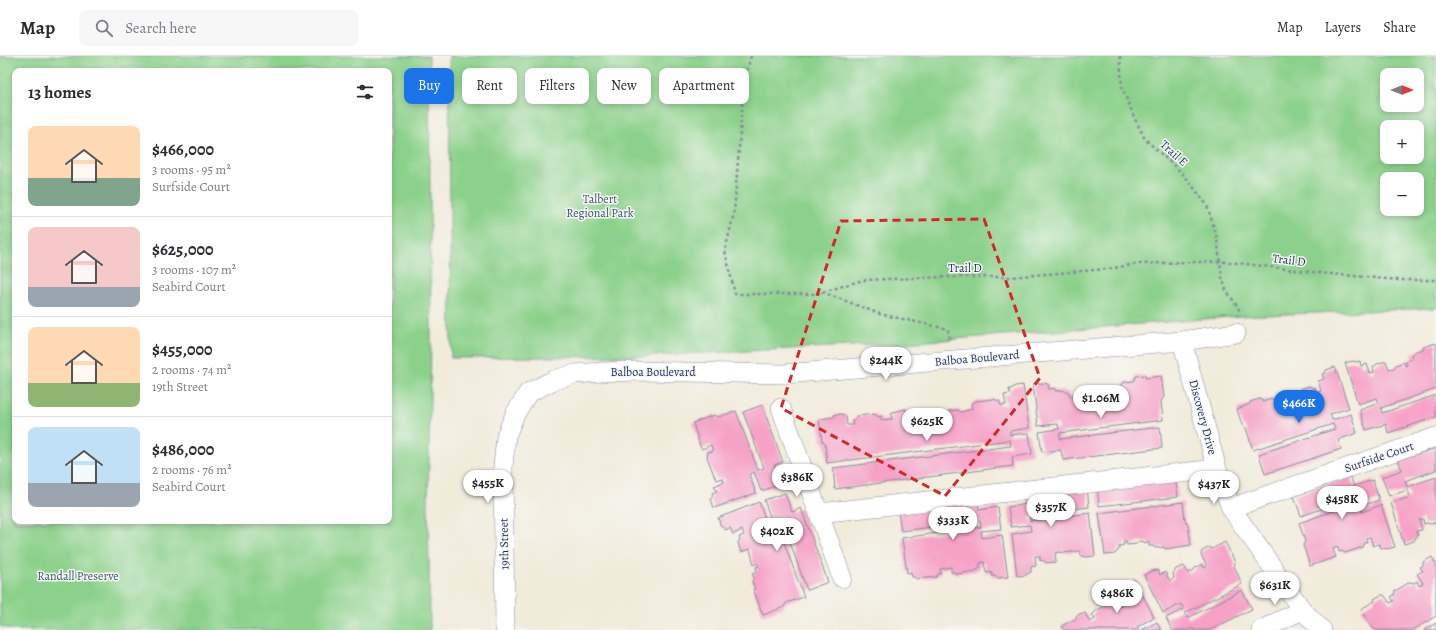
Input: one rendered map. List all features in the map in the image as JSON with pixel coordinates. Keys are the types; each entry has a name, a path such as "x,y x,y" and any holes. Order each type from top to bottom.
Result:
{"street":[{"name":"Balboa Boulevard","path":"528,393 554,380 575,374 641,371 784,374 1182,341 1236,333"},
{"name":"Discovery Drive","path":"1182,341 1217,469 1231,508 1302,610 1322,630"},
{"name":"19th Street","path":"505,630 503,466 506,436 515,414 528,393"},
{"path":"781,408 842,578"},
{"name":"Surfside Court","path":"1231,508 1436,437"},
{"path":"819,513 1217,469"},
{"path":"1261,630 1302,610"}],"path":[{"name":"Trail D","path":"751,56 744,81 734,213 725,251 735,294 816,294 863,280 1011,276 1107,269 1138,264 1220,262 1398,280 1436,280"},
{"name":"Trail E","path":"1120,56 1122,87 1145,139 1185,176 1207,205 1217,238 1222,277 1226,290 1238,307 1240,314"},
{"path":"822,292 880,314 948,329 951,360"}],"highlighted area":[{"path":"984,219 1040,378 945,496 781,408 841,221"}],"green space":[{"name":"Randall Preserve","path":"0,56 429,56 429,68 404,68 404,104 429,104 431,340 428,505 430,630 12,630 0,626"},
{"name":"Talbert Regional Park","path":"449,56 1436,56 1436,308 1241,316 892,344 643,356 451,358 449,104 454,104 454,68 449,68"}],"building":[{"path":"1436,343 1436,389 1381,408 1382,413 1436,395 1436,417 1388,433 1386,424 1366,430 1360,410 1379,403 1377,398 1358,404 1345,363 1360,361 1361,366 1367,364 1370,373 1374,372 1373,367 1377,364 1386,361 1389,369 1394,368 1396,365 1404,362 1405,366 1407,365 1406,361 1412,359 1411,355 1416,351"},
{"path":"1335,367 1349,408 1330,414 1332,420 1351,414 1357,433 1338,440 1341,449 1265,474 1259,454 1335,429 1333,424 1253,450 1246,428 1242,425 1237,409 1259,399 1262,400 1262,402 1272,399 1275,401 1277,400 1279,404 1284,403 1285,406 1288,405 1286,401 1303,397 1300,389 1309,386 1313,388 1315,387 1317,392 1321,391 1318,381 1324,379 1322,374 1325,373 1326,370"},
{"path":"1145,375 1145,378 1161,376 1164,397 1161,401 1163,420 1060,433 1060,439 1160,427 1162,448 1063,460 1061,450 1042,452 1039,432 1059,429 1058,424 1038,426 1033,384 1048,384 1049,389 1055,388 1055,391 1063,390 1069,392 1070,397 1081,397 1084,394 1092,393 1092,397 1098,397 1098,392 1107,391 1109,393 1120,390 1120,386 1124,382 1134,381 1136,376"},
{"path":"1023,385 1029,428 1010,431 1010,435 1029,433 1032,454 1012,457 1013,466 835,489 833,468 1011,446 1010,440 827,463 825,444 822,441 819,419 834,417 834,415 842,414 846,416 847,425 853,425 852,420 854,420 857,416 875,414 878,417 881,416 881,420 892,419 891,414 906,409 906,417 918,415 921,417 943,412 943,416 950,415 949,411 958,410 961,412 972,409 971,404 976,401 994,399 1000,401 1000,405 1006,405 1004,395 1010,394 1009,389 1015,386"},
{"path":"762,405 783,462 774,465 781,484 761,491 754,472 749,474 756,493 714,508 711,499 713,495 712,493 717,491 714,486 724,482 723,478 717,480 707,457 708,452 713,451 711,445 702,449 693,423 714,415 718,417 736,411 758,470 764,468 743,412"},
{"path":"1436,448 1436,470 1405,481 1407,487 1436,477 1436,522 1424,524 1423,519 1419,520 1422,530 1416,531 1418,536 1414,541 1404,544 1391,503 1410,497 1408,490 1389,496 1382,477 1402,470 1398,460"},
{"path":"1175,476 1178,497 1099,506 1097,485"},
{"path":"1350,477 1354,486 1373,480 1379,500 1361,506 1362,512 1381,505 1395,547 1387,549 1381,548 1379,544 1373,546 1370,537 1366,538 1367,542 1363,547 1345,553 1342,551 1339,552 1338,547 1333,549 1336,557 1310,566 1303,545 1305,541 1299,523 1359,502 1357,497 1301,516 1294,496"},
{"path":"1087,487 1089,507 1030,515 1030,521 1090,513 1095,556 1081,556 1080,551 1060,552 1055,553 1056,562 1046,563 1043,560 1040,561 1040,556 1035,556 1036,566 1031,567 1031,572 1026,575 1017,576 1012,534 1031,531 1030,525 1011,527 1008,507 1028,504 1027,494"},
{"path":"785,493 792,512 801,508 828,582 807,590 781,517 775,518 804,597 786,603 784,607 763,615 753,589 755,589 752,581 754,577 752,574 757,572 756,567 759,566 758,563 754,565 750,549 741,552 738,543 740,539 739,537 744,535 742,530 733,534 730,528 725,530 725,528 721,526 718,518 759,502 766,521 771,519 764,500"},
{"path":"978,500 979,510 998,507 1001,529 981,531 982,538 1002,535 1008,577 997,578 992,576 992,572 986,573 984,562 980,563 980,568 975,571 956,574 951,572 951,567 940,569 941,573 936,577 917,579 912,577 911,572 907,573 902,538 981,527 980,521 901,531 898,511"},
{"path":"1183,502 1185,521 1188,524 1191,545 1165,549 1164,547 1155,548 1153,546 1149,546 1149,542 1143,543 1143,541 1136,544 1127,545 1126,541 1124,541 1124,545 1119,546 1119,550 1115,554 1105,555 1099,513"},
{"path":"1225,542 1235,562 1234,566 1242,584 1185,613 1188,618 1242,590 1252,609 1210,630 1194,630 1193,628 1189,630 1172,630 1166,618 1184,609 1181,604 1163,613 1144,575 1158,570 1160,575 1165,572 1170,581 1174,578 1173,574 1176,569 1184,566 1188,573 1202,564 1204,568 1207,566 1201,555 1202,551 1210,547 1212,549"},
{"path":"1432,557 1436,564 1436,616 1413,630 1377,630 1373,628 1361,609 1375,601 1374,599 1381,595 1384,595 1390,603 1394,601 1391,597 1394,595 1395,591 1410,582 1414,583 1417,581 1419,586 1423,583 1417,574 1423,571 1420,567 1423,566 1423,562"},
{"path":"1135,580 1154,617 1137,627 1139,630 1064,630 1061,626 1077,618 1076,616 1082,613 1085,613 1090,622 1095,619 1092,615 1096,611 1112,602 1118,602 1121,607 1125,604 1121,595 1125,593 1123,588"},
{"path":"1157,622 1161,630 1142,630"},
{"path":"1436,623 1436,630 1424,630"}]}
